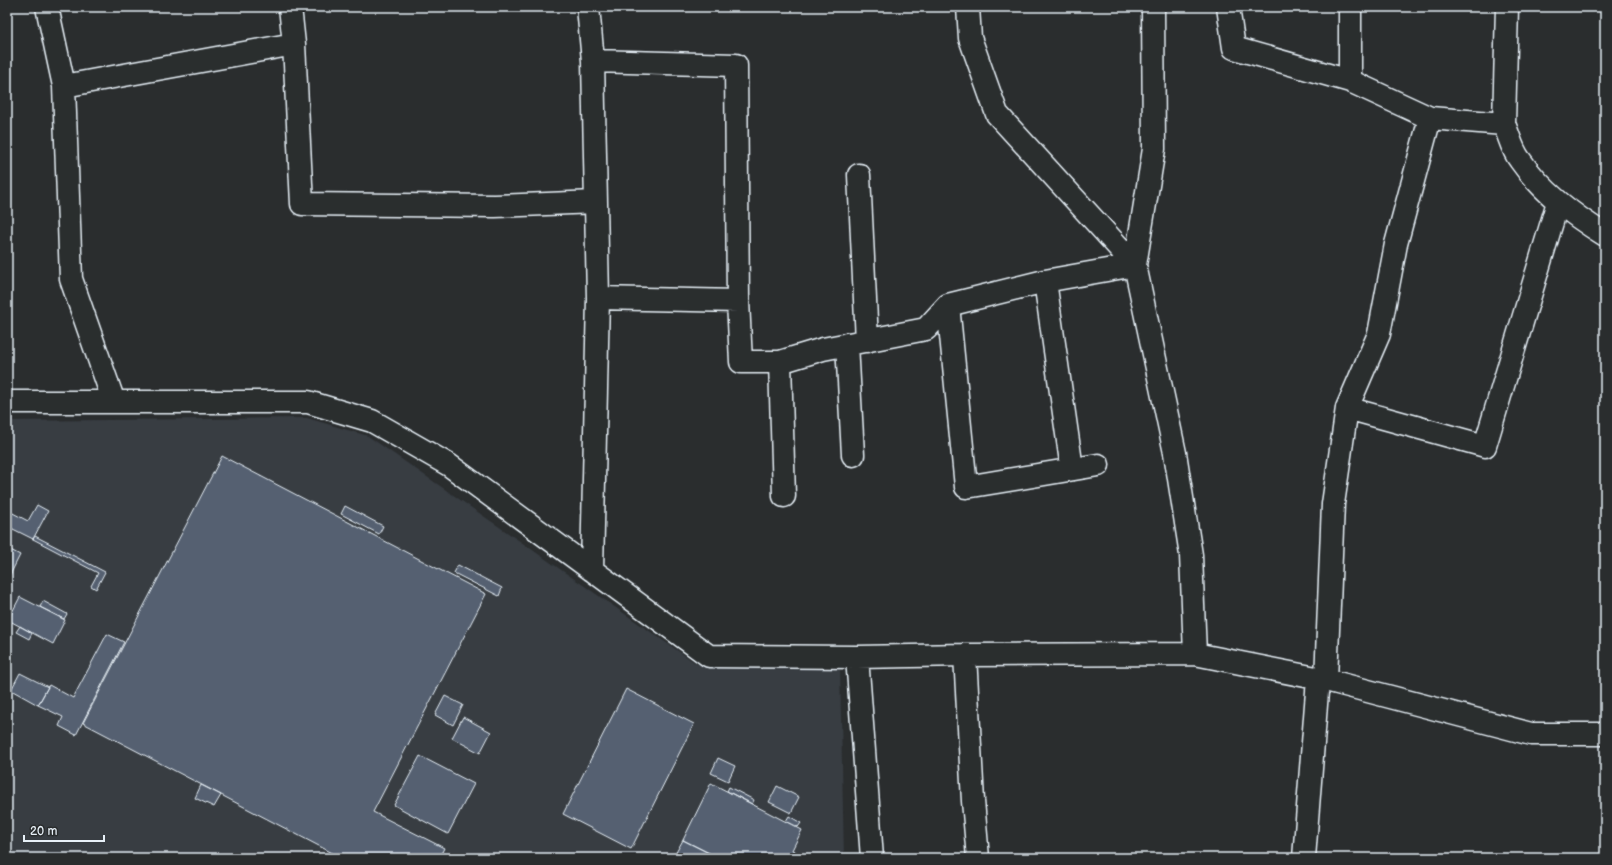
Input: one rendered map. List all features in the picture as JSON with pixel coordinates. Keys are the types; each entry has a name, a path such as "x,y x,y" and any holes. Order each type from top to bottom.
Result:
{"street":[{"path":"46,7 64,86 71,279 114,402"},
{"path":"290,7 294,44 302,204 495,206 596,202"},
{"path":"588,7 594,61 598,298 592,570"},
{"path":"968,7 970,38 997,114 1135,265"},
{"path":"1153,7 1154,148 1135,265 1175,453 1191,555 1195,654"},
{"path":"1228,7 1234,48 1350,80 1430,118 1504,124"},
{"path":"1350,7 1350,80"},
{"path":"1507,7 1504,124 1519,159 1545,190 1558,202 1583,222 1605,235"},
{"path":"64,86 294,44"},
{"path":"594,61 736,65 738,301 741,362 780,362 857,343 926,329 948,304 1045,280 1135,265"},
{"path":"1304,858 1322,679 1333,504 1347,408 1379,334 1396,244 1430,118"},
{"path":"853,455 857,343 859,176"},
{"path":"1347,408 1485,446 1558,202"},
{"path":"1045,280 1072,469"},
{"path":"598,298 738,301"},
{"path":"948,304 966,486 1098,464"},
{"path":"780,362 784,496"},
{"path":"7,402 308,402 372,421 449,465 709,656 857,657 1195,654 1322,679 1531,734 1605,734"},
{"path":"966,655 973,801 978,858"},
{"path":"857,657 872,858"}],"shaded area":[{"path":"307,418 368,436 697,664 840,667 844,858 7,858 7,421"}],"building":[{"path":"222,456 486,594 373,812 444,848 439,858 342,858 83,723"},
{"path":"37,505 48,511 33,539 7,526 7,510 28,521"},
{"path":"345,506 383,526 379,534 341,514"},
{"path":"35,536 105,572 96,589 91,586 98,573 33,539"},
{"path":"7,548 20,555 10,575 7,573"},
{"path":"458,565 502,588 499,596 454,573"},
{"path":"20,597 65,620 53,644 8,620"},
{"path":"43,601 67,614 64,619 40,607"},
{"path":"20,626 32,633 29,639 16,632"},
{"path":"107,634 124,642 76,735 59,726 63,717 38,705 49,685 73,698"},
{"path":"20,673 48,687 38,705 11,690"},
{"path":"626,689 694,724 631,849 563,814"},
{"path":"445,696 463,705 453,725 435,715"},
{"path":"463,717 491,732 480,753 452,738"},
{"path":"420,756 474,784 448,834 394,805"},
{"path":"718,758 735,766 728,781 711,773"},
{"path":"711,783 802,830 792,850 796,852 793,858 719,858 683,840"},
{"path":"201,785 221,795 214,807 195,798"},
{"path":"777,786 799,797 791,813 769,802"},
{"path":"729,787 754,800 752,804 727,791"},
{"path":"789,816 801,823 798,827 786,821"},
{"path":"683,840 719,858 673,858"}]}
